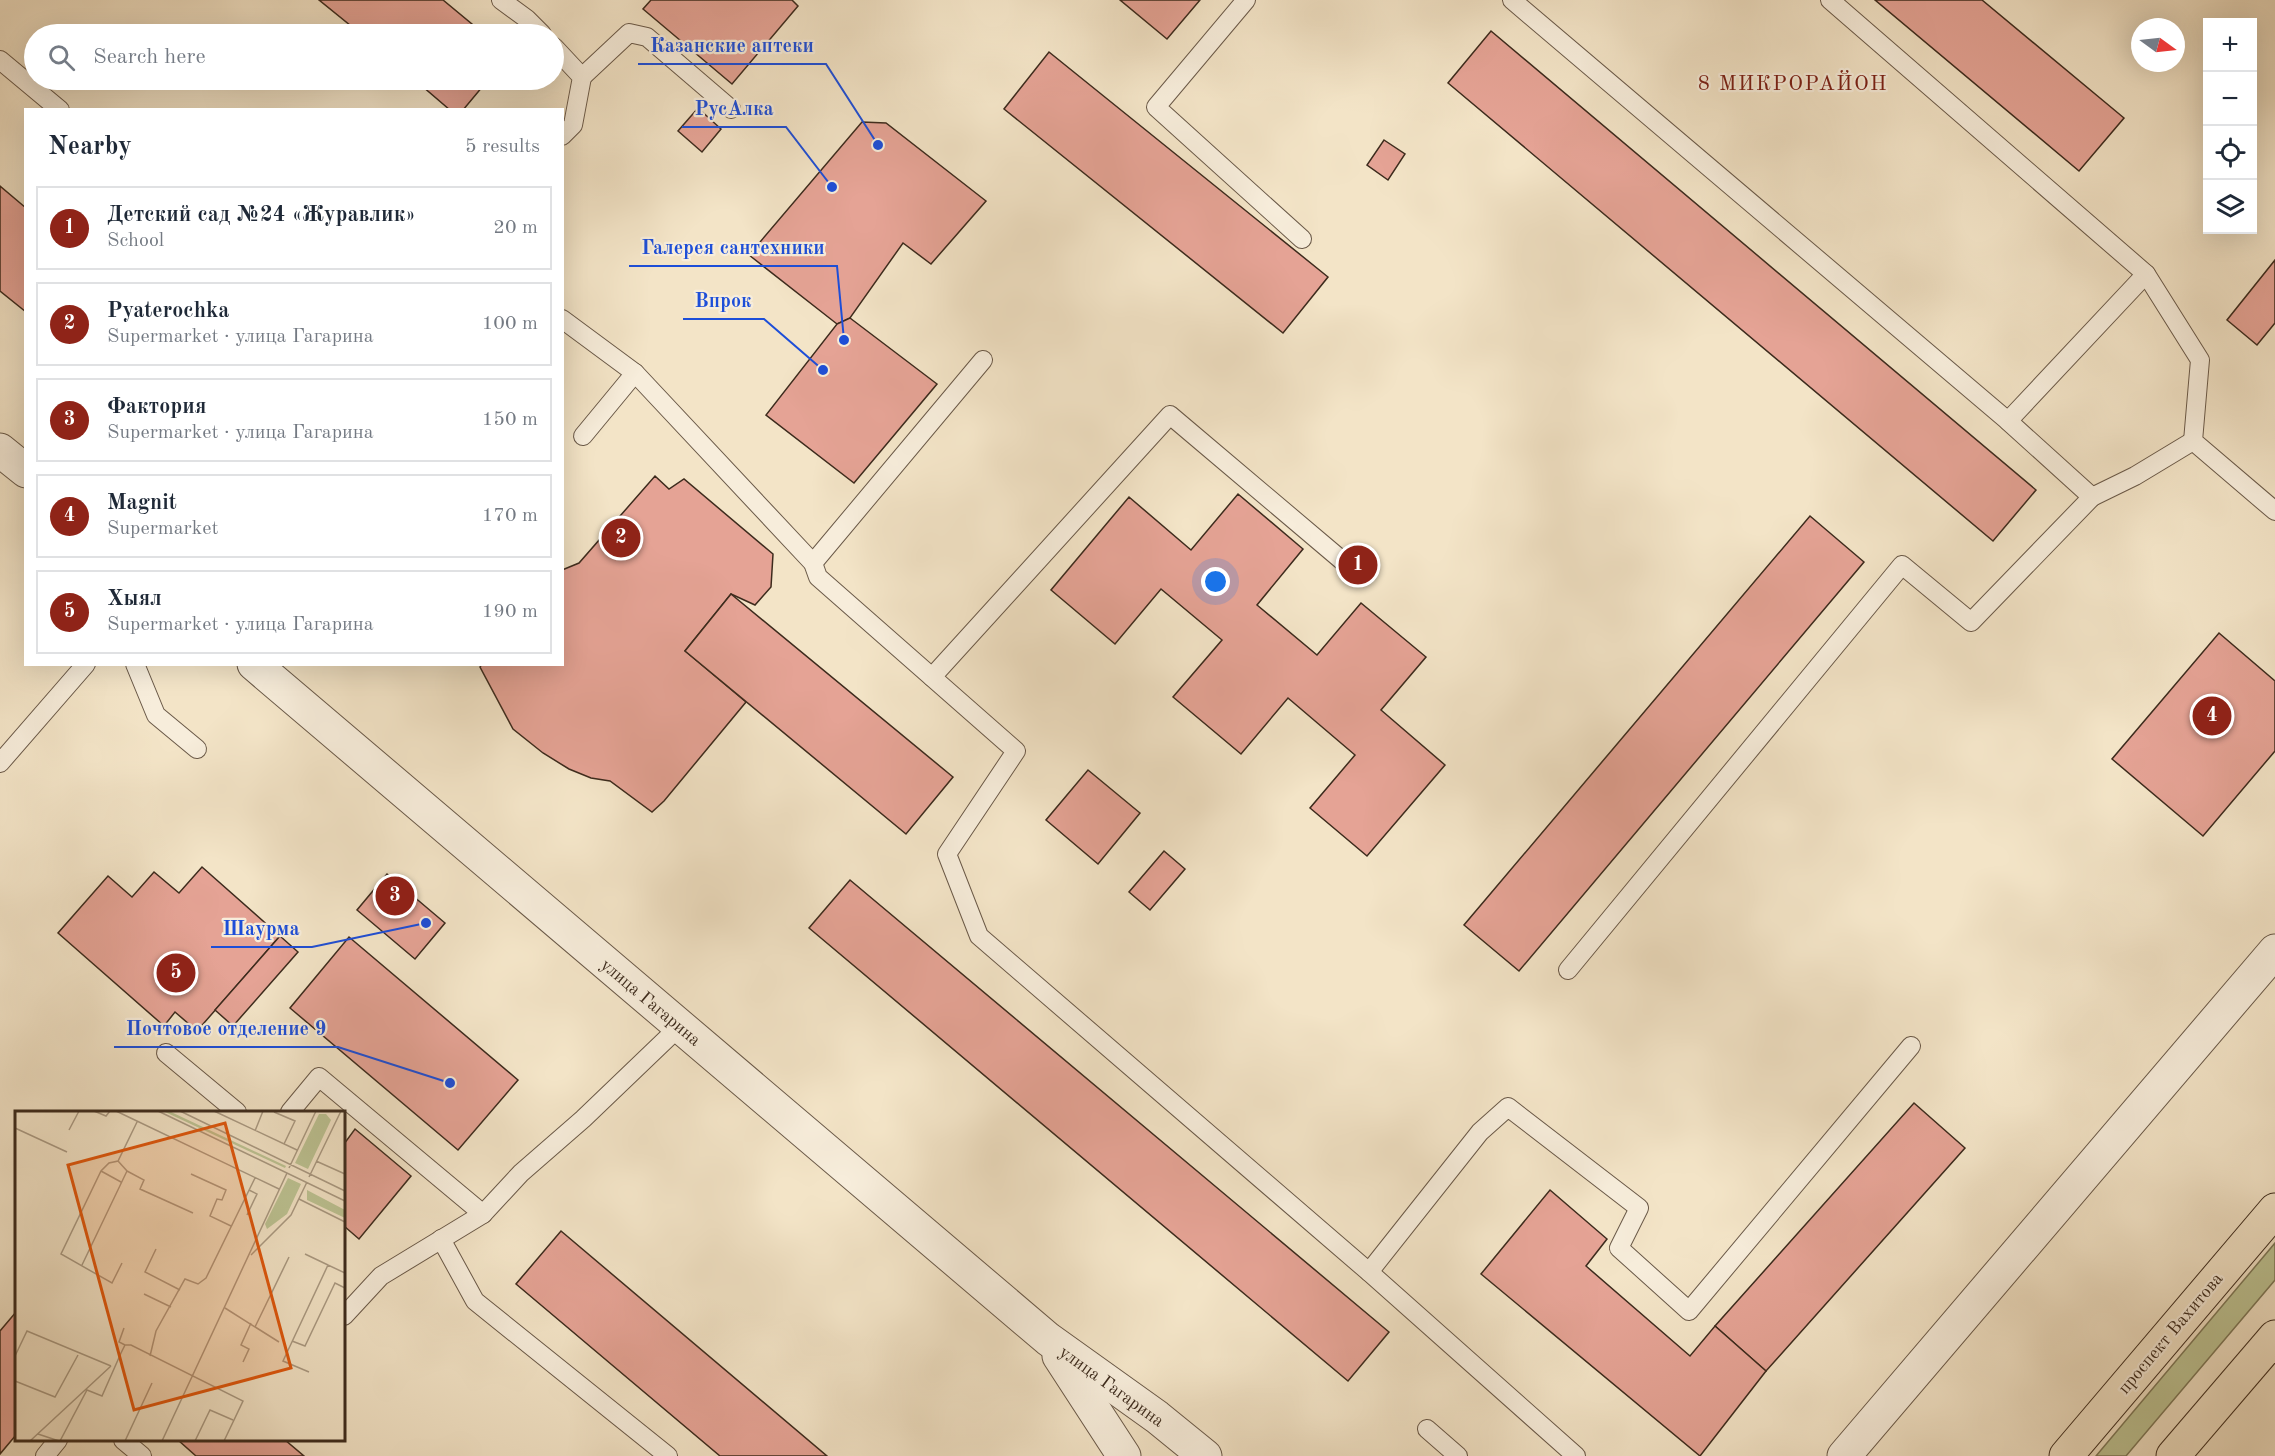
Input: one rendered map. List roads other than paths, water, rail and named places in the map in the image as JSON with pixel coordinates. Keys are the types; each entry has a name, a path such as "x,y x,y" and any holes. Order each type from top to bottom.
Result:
{"main road":[{"name":"проспект Вахитова","path":"2066,1456 2275,1210"},
{"path":"2173,1456 2275,1337"}],"street":[{"path":"0,450 24,469"},
{"name":"улица Гагарина","path":"256,666 1048,1339 1157,1417 1205,1456"},
{"path":"1844,1456 2275,951"},
{"name":"улица Гагарина","path":"1048,1339 1124,1456"}],"lane":[{"path":"501,0 532,24"},
{"path":"1246,0 1156,107 1302,239"},
{"path":"1512,0 2008,421 2092,497"},
{"path":"1830,0 2146,274 2200,360 2193,441"},
{"path":"564,134 573,125 582,77 629,33 647,37 731,109"},
{"path":"564,58 582,77"},
{"path":"0,60 24,80"},
{"path":"36,90 58,108"},
{"path":"2008,421 2146,274"},
{"path":"564,320 635,373 813,563 818,577 1016,751 947,854 979,936 1368,1272 1576,1456"},
{"path":"813,563 983,360"},
{"path":"583,436 635,373"},
{"path":"932,677 1170,415 1345,563"},
{"path":"1568,970 1902,565 1971,622 2092,497 2135,476 2193,441"},
{"path":"2193,441 2275,511"},
{"path":"0,763 84,666"},
{"path":"136,666 156,715 197,749"},
{"path":"345,1315 381,1276 483,1214 521,1173 583,1119 680,1026"},
{"path":"1368,1272 1480,1132 1508,1107 1639,1208 1619,1248 1689,1311 1911,1046"},
{"path":"166,1053 235,1111"},
{"path":"292,1111 319,1077 483,1214"},
{"path":"441,1239 475,1301 668,1456"},
{"path":"1427,1429 1458,1456"},
{"path":"45,1456 57,1441"},
{"path":"124,1441 142,1456"}],"place":[{"name":"Казанские аптеки","path":"878,145"},
{"name":"РусАлка","path":"832,187"},
{"name":"Галерея сантехники","path":"844,340"},
{"name":"Впрок","path":"823,370"},
{"name":"Pyaterochka","path":"621,538"},
{"name":"Детский сад №24 «Журавлик»","path":"1358,565"},
{"name":"Magnit","path":"2212,716"},
{"name":"Фактория","path":"395,896"},
{"name":"Шаурма","path":"426,923"},
{"name":"Хыял","path":"176,973"},
{"name":"Почтовое отделение 9","path":"450,1083"}],"district":[{"name":"8 МИКРОРАЙОН","path":"1793,83"}]}
